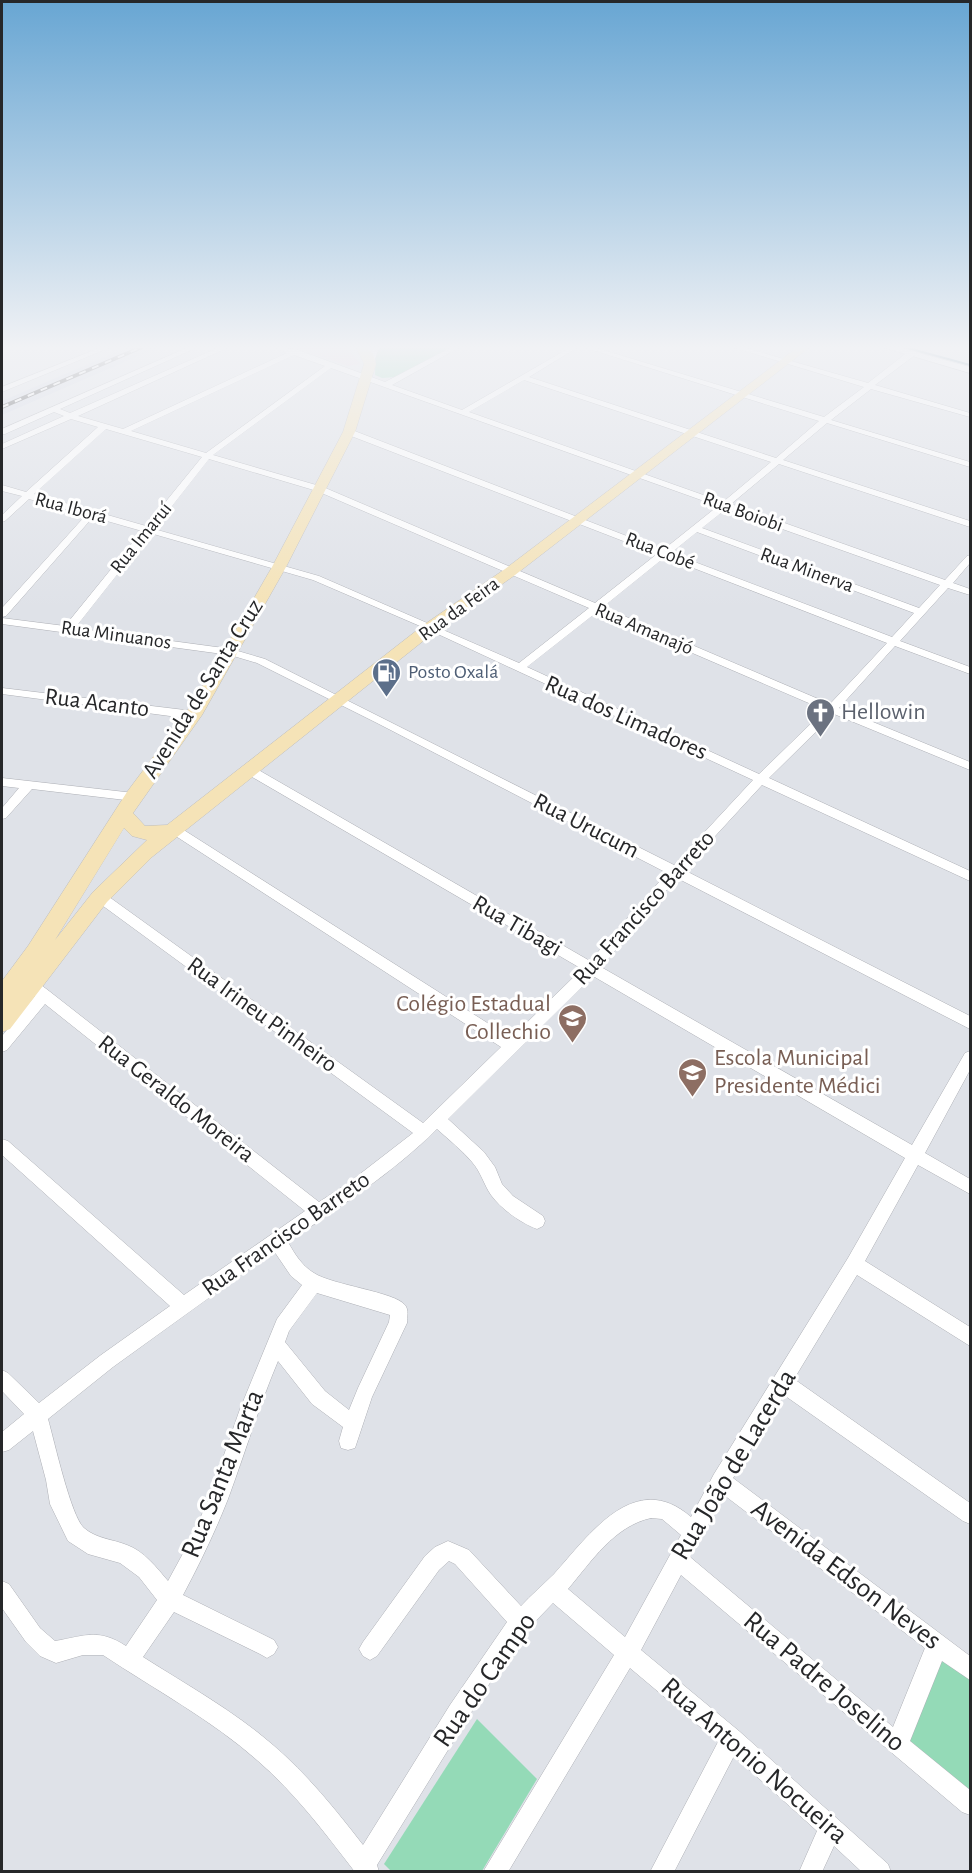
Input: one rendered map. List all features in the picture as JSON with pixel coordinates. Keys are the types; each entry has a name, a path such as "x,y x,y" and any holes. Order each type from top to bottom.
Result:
{"main road":[{"name":"Avenida de Santa Cruz","path":"2,997 36,952 129,805 193,714 279,567 348,434"},
{"name":"Rua da Feira","path":"38,991 51,962 100,897 137,860 431,627 510,572 690,434"},
{"path":"129,805 132,827 143,833 156,834 175,830"},
{"path":"2,1023 38,991"}],"street":[{"path":"2,447 30,434"},
{"path":"2,519 95,434"},
{"name":"Rua Amanajó","path":"136,434 320,489 510,572 970,766"},
{"name":"Rua Imaruí","path":"69,628 207,456 236,434"},
{"name":"Rua Cobé","path":"355,434 970,671"},
{"name":"Rua Boiobi","path":"527,434 970,592"},
{"path":"696,434 970,524"},
{"path":"518,669 725,505 809,434"},
{"path":"875,434 970,465"},
{"name":"Rua Iborá","path":"2,488 279,567"},
{"path":"2,614 92,513"},
{"name":"Rua Minerva","path":"695,528 920,612"},
{"name":"Rua Francisco Barreto","path":"2,1443 37,1414 183,1306 395,1159 438,1120 591,969 675,872 761,779 832,709 970,558"},
{"name":"Rua dos Limadores","path":"279,567 316,578 431,627 970,876"},
{"name":"Rua Minuanos","path":"2,621 69,628 231,652"},
{"name":"Rua Urucum","path":"231,652 261,661 340,699 970,1023"},
{"name":"Rua Acanto","path":"2,691 193,714"},
{"name":"Rua Tibagi","path":"251,771 970,1187"},
{"path":"2,782 129,805"},
{"path":"2,815 28,786"},
{"path":"175,830 511,1046"},
{"name":"Rua Irineu Pinheiro","path":"100,897 423,1132"},
{"path":"2,1047 38,991"},
{"name":"Rua Geraldo Moreira","path":"38,991 319,1212"},
{"name":"Rua João de Lacerda","path":"494,1872 628,1652 721,1482 854,1264 917,1156 970,1057"},
{"path":"438,1120 478,1157 489,1172 496,1189 507,1201 537,1221"},
{"path":"2,1146 183,1306"},
{"path":"277,1239 290,1262 313,1284 364,1298 399,1311 398,1323 353,1422 348,1441"},
{"path":"854,1264 970,1337"},
{"name":"Rua Santa Marta","path":"128,1661 170,1599 199,1544 275,1344 287,1318 313,1284"},
{"path":"275,1344 293,1364 316,1398 353,1422"},
{"path":"2,1379 37,1414 56,1480 60,1504 75,1534 95,1547 125,1554 146,1570 170,1599 267,1647"},
{"path":"783,1383 970,1514"},
{"name":"Avenida Edson Neves","path":"721,1482 970,1669"},
{"name":"Rua do Campo","path":"367,1868 424,1766 521,1622 553,1590 603,1533 638,1511 652,1508 672,1514 693,1532"},
{"path":"370,1649 432,1563 448,1551 462,1557 521,1622"},
{"name":"Rua Padre Joselino","path":"678,1560 970,1804"},
{"name":"Rua Antonio Nocueira","path":"553,1590 731,1739 880,1872"},
{"path":"2,1591 35,1638 49,1650 56,1652 96,1644 106,1645 234,1728 267,1754 323,1812 367,1868"},
{"path":"897,1745 938,1643"},
{"path":"661,1872 731,1739"},
{"path":"810,1872 830,1828"}],"green space":[{"path":"939,1647 970,1671 970,1798 902,1742"},
{"path":"477,1719 537,1779 482,1871 391,1871 384,1864"}],"place":[{"name":"Posto Oxalá","path":"387,698"},
{"name":"Hellowin","path":"820,738"},
{"name":"Colégio Estadual Collechio","path":"572,1044"},
{"name":"Escola Municipal Presidente Médici","path":"693,1098"}]}
